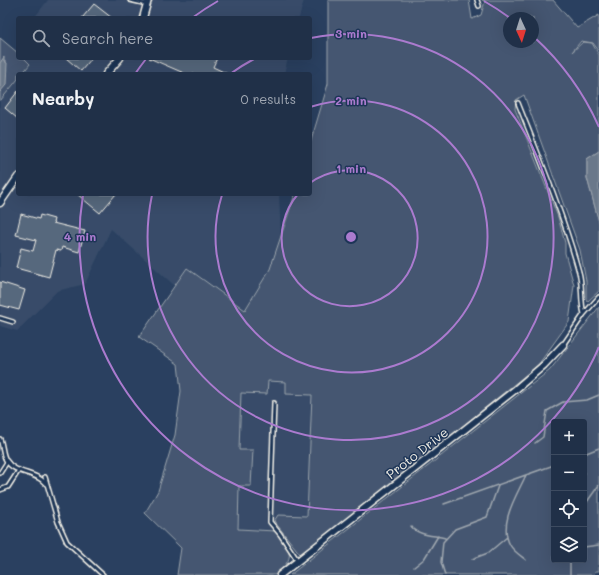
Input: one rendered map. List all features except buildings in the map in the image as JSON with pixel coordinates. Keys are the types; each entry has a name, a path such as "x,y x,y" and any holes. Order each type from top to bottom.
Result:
{"street":[{"path":"144,16 148,2"},
{"path":"108,72 118,60"},
{"path":"0,203 16,181"},
{"name":"Proto Drive","path":"280,575 516,389 544,365 563,344"}],"lane":[{"path":"130,0 148,2"},
{"path":"477,0 479,6"},
{"path":"518,103 558,204 580,274 584,314"},
{"path":"563,344 584,314 599,297"},
{"path":"0,318 13,322"},
{"path":"274,403 270,522 298,561"},
{"path":"0,439 7,462 19,470 41,478 49,487"},
{"path":"0,473 7,462"},
{"path":"0,490 5,490 8,487 19,470"},
{"path":"45,477 58,522 67,542 103,575"}],"shaded area":[{"path":"48,0 304,0 300,16 36,16"},
{"path":"328,0 469,0 472,19 481,15 485,1 482,0 553,0 577,28 599,15 599,51 593,43 581,41 572,52 583,42 592,43 599,55 599,151 587,159 587,178 599,222 599,291 588,301 586,300 586,281 580,250 524,95 516,100 515,109 558,217 565,243 565,253 574,285 569,322 538,365 305,554 300,554 274,521 278,515 307,516 312,395 286,394 286,382 268,381 267,394 241,393 239,450 253,450 251,486 239,486 238,529 275,531 288,549 289,558 287,563 275,575 177,575 181,548 145,513 158,491 175,435 181,391 178,364 139,337 187,268 245,310 270,269 294,196 312,196 312,137 328,84"},
{"path":"0,38 16,51 16,60 26,60 30,64 24,72 16,72 16,81 0,101"},
{"path":"4,57 4,61 7,63 6,85 0,92 0,63"},
{"path":"26,60 288,60 284,72 24,72 30,64"},
{"path":"16,81 16,196 279,196 281,241 271,269 246,310 187,268 175,286 111,229 85,284 57,291 17,331 0,326 0,101"},
{"path":"599,151 599,222 587,178 587,159"},
{"path":"599,307 599,571 595,571 594,575 290,575 550,370"},
{"path":"268,381 286,382 312,395 307,516 274,521 275,531 238,530 239,485 251,486 253,451 239,450 241,393 267,394"}],"waterway":[{"path":"535,443 543,437 547,411 563,402 587,400 599,395"},
{"path":"587,453 599,448"},
{"path":"444,504 551,466"},
{"path":"526,475 510,509 506,528 511,547 526,560"},
{"path":"587,502 599,485"},
{"path":"445,575 441,562 443,542 455,529 487,517 498,486"},
{"path":"411,526 418,532 426,535 445,538"},
{"path":"414,567 424,559 438,536"},
{"path":"472,559 488,553 507,537"},
{"path":"587,547 599,545"},
{"path":"570,563 570,575"}]}
